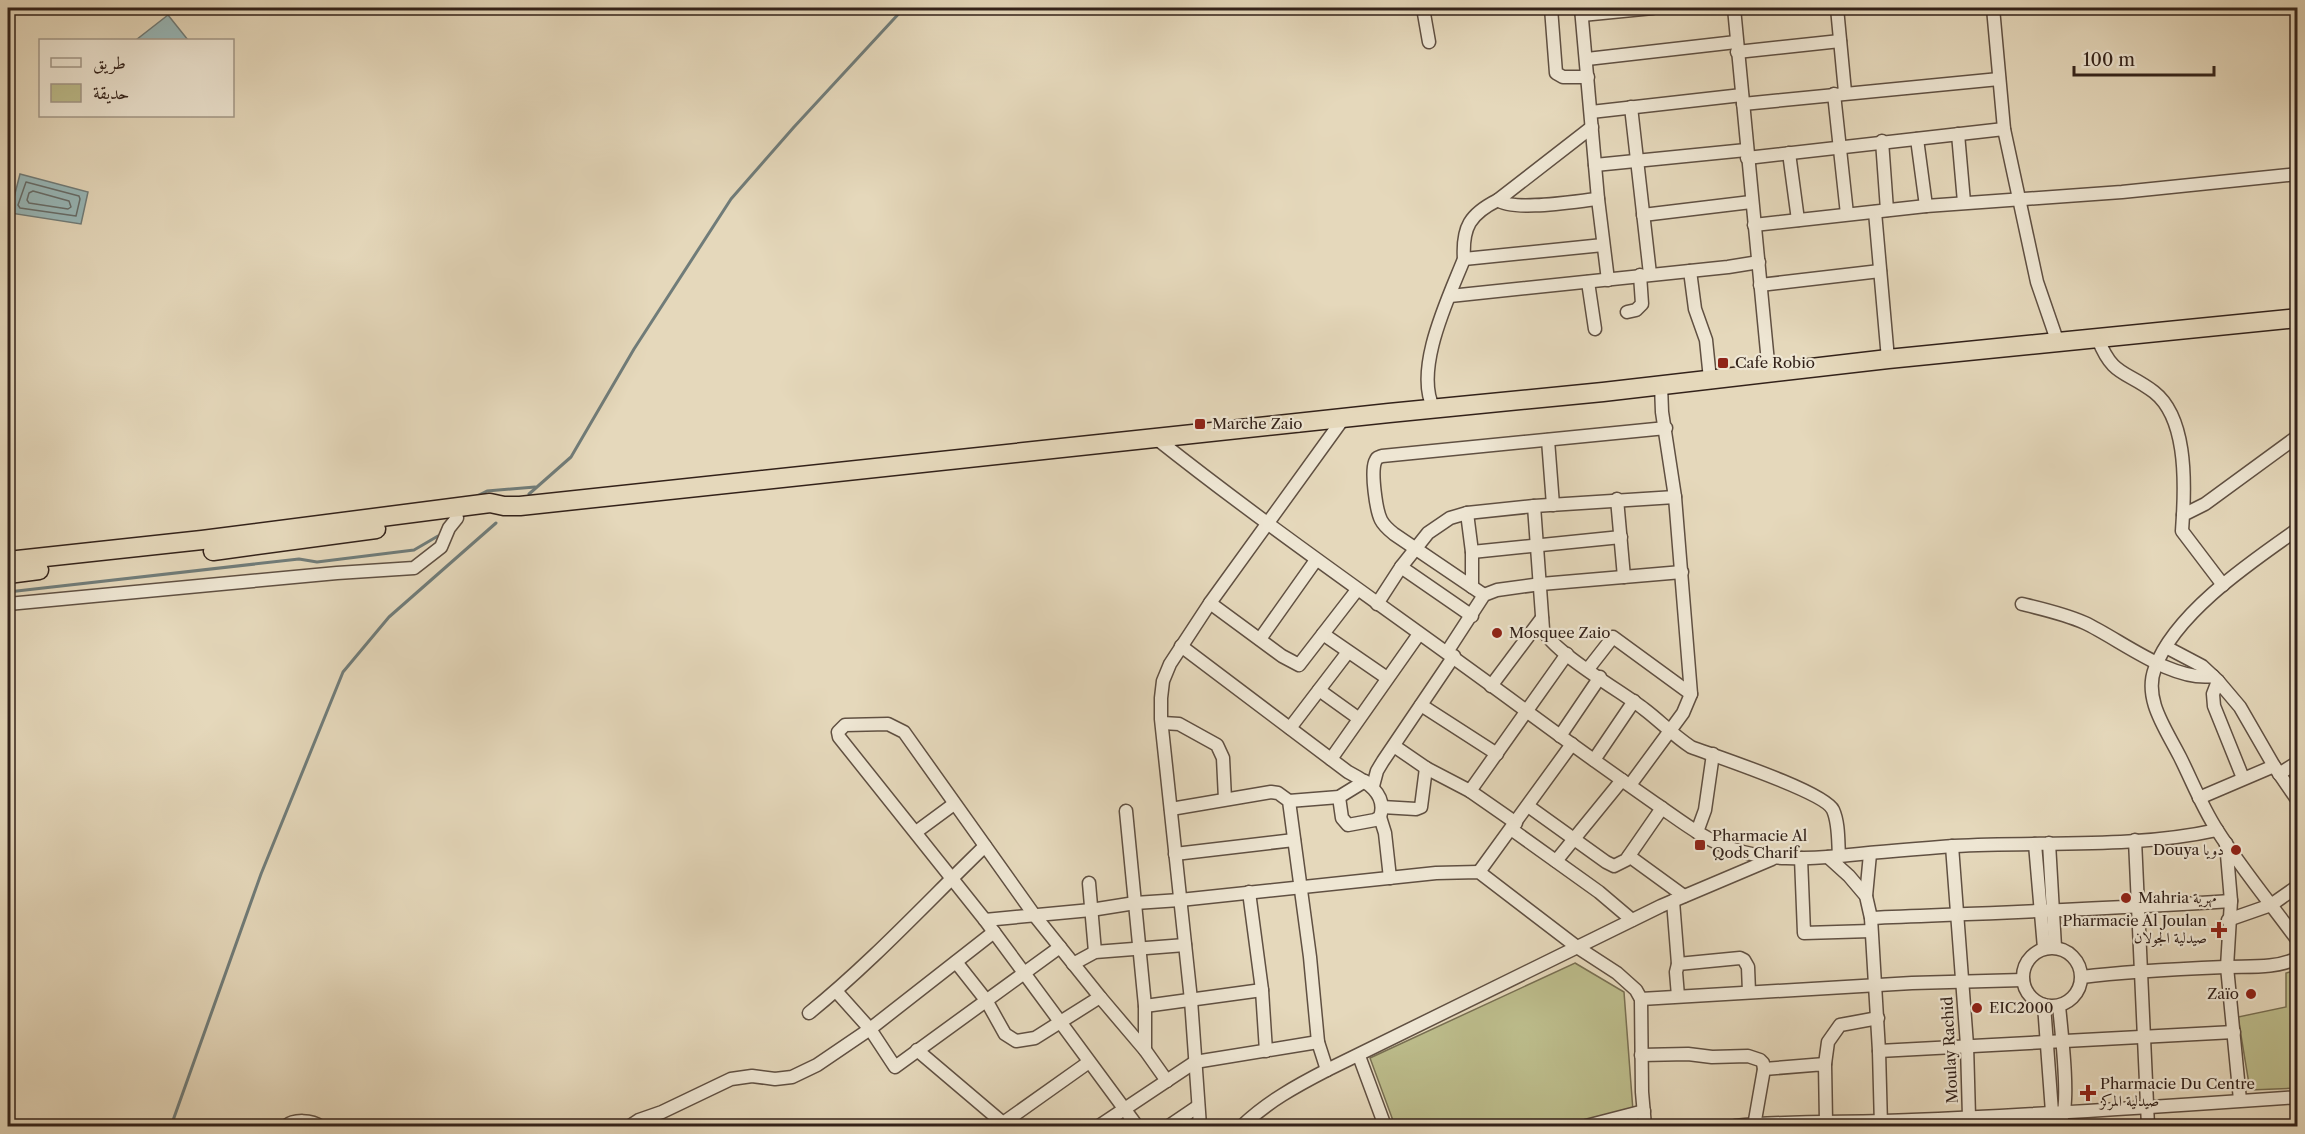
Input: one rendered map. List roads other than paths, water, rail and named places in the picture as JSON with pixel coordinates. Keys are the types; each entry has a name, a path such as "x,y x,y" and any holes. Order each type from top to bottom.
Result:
{"highway":[{"path":"8,574 241,548 492,513 504,507 1157,439 1888,359 2298,318"},
{"path":"8,561 202,540 490,503 504,507"}],"street":[{"path":"1423,8 1429,42"},
{"path":"1551,8 1556,73 1563,77 1587,77"},
{"path":"1608,280 1598,199 1582,11 1653,8"},
{"path":"1734,8 1769,373"},
{"path":"1837,8 1840,41 1840,146 1847,214"},
{"path":"1993,8 2004,129 2037,282 2058,343"},
{"path":"1587,59 1840,41"},
{"path":"1591,112 1999,79"},
{"path":"1627,312 1636,310 1642,304 1645,275 1643,215 1631,107"},
{"path":"1434,409 1430,401 1428,360 1464,259 1463,241 1473,216 1498,200 1592,127"},
{"path":"1595,165 1789,153 2004,129"},
{"path":"1958,134 1964,202"},
{"path":"1917,140 1926,206"},
{"path":"1882,141 1880,271 1888,359"},
{"path":"1789,153 1798,220"},
{"path":"1754,225 1964,202 2174,187 2298,174"},
{"path":"1498,200 1510,205 1541,205 1598,199"},
{"path":"1643,215 1751,202"},
{"path":"1464,259 1603,244"},
{"path":"1450,296 1759,262"},
{"path":"1689,271 1695,309 1706,340 1710,379"},
{"path":"1760,285 1880,271"},
{"path":"1588,282 1594,329"},
{"path":"2098,339 2106,359 2121,372 2154,392 2170,412 2178,435 2185,477 2182,531 2223,585"},
{"path":"1556,861 1670,730 1683,713 1692,694 1675,497 1662,412 1661,385"},
{"path":"1200,1126 1191,1000 1163,723 1161,698 1163,681 1170,664 1210,603 1343,419"},
{"path":"1484,595 1394,534 1380,519 1374,482 1374,464 1377,458 1666,428"},
{"path":"2183,515 2205,504 2298,436"},
{"path":"1157,439 1267,525 1419,634 1451,654 1491,686 1626,783 1696,832 1733,849 1772,859 1834,857 1952,846 2135,840 2217,830"},
{"path":"1548,440 1553,505"},
{"path":"1377,604 1401,567 1428,533 1450,518 1467,513 1534,506 1675,497"},
{"path":"1617,499 1624,578"},
{"path":"1534,506 1542,618 1546,635 1567,654 1634,701 1691,747 1814,795 1830,804 1835,816 1834,857 1866,896"},
{"path":"1467,513 1472,552 1472,587"},
{"path":"8,604 337,573 414,568 441,547 456,518"},
{"path":"2298,529 2223,585 2192,614 2166,647 2157,663 2151,688 2153,703 2217,830 2298,941"},
{"path":"1472,552 1621,537"},
{"path":"1260,639 1316,560"},
{"path":"1401,567 1472,616"},
{"path":"1171,809 1271,792 1278,793 1290,801 1339,797 1369,784 1421,705 1484,595 1497,590 1541,584 1682,572"},
{"path":"1210,603 1297,665 1303,661 1357,590"},
{"path":"2022,604 2083,623 2157,663 2190,675 2215,678"},
{"path":"1491,686 1542,618"},
{"path":"1323,634 1387,678"},
{"path":"1331,759 1419,634"},
{"path":"1588,669 1613,638 1692,694"},
{"path":"1181,646 1331,759 1369,784 1381,812 1390,878"},
{"path":"2166,647 2202,666 2240,707 2276,770 2298,801"},
{"path":"1290,728 1348,652"},
{"path":"1470,791 1567,654"},
{"path":"1560,736 1600,677"},
{"path":"2215,678 2214,706 2243,778"},
{"path":"1319,690 1358,718"},
{"path":"1594,760 1634,701"},
{"path":"1421,705 1497,754"},
{"path":"1163,723 1179,724 1217,745 1223,758 1225,799"},
{"path":"1137,1126 1059,1023 1025,972 839,737 838,732 841,728 845,725 888,724 904,732 1035,915 1145,1050 1167,1081"},
{"path":"1479,872 1572,744"},
{"path":"1394,746 1426,768 1470,791 1556,861 1611,900 1632,920"},
{"path":"1696,832 1705,810 1713,754"},
{"path":"2199,798 2243,778 2298,762"},
{"path":"1381,812 1421,807 1426,768"},
{"path":"1339,797 1342,818 1348,825 1376,820 1381,812"},
{"path":"1290,801 1310,957 1318,1042 1326,1070"},
{"path":"915,832 954,804"},
{"path":"1528,806 1574,841 1614,866 1621,864 1629,856 1662,808"},
{"path":"1126,812 1145,1006 1145,1050"},
{"path":"1175,854 1294,840"},
{"path":"2135,840 2148,1126"},
{"path":"2226,842 2231,901 2227,967 2240,1100"},
{"path":"2047,911 2049,843"},
{"path":"2035,844 2047,911 2050,948"},
{"path":"809,1013 836,991 914,918 985,846"},
{"name":"Moulay Rachid","path":"1952,846 1967,1045 1969,1117"},
{"path":"1870,854 1866,896 1876,986 1881,1124"},
{"path":"1629,856 1679,898"},
{"path":"1801,858 1804,933 1957,915 2231,901"},
{"path":"1242,1126 1263,1107 1326,1070 1359,1056 1632,920 1772,859"},
{"path":"985,920 1436,873 1479,872 1577,947 1623,977 1636,990 1641,999 1645,1126"},
{"path":"2228,882 2251,876"},
{"path":"1089,883 1095,952"},
{"path":"2228,921 2271,905 2298,886"},
{"path":"1249,892 1262,990 1266,1051"},
{"path":"1678,996 1676,972 1679,898"},
{"path":"630,1126 731,1079 752,1076 776,1079 792,1077 817,1065 870,1029 994,932"},
{"path":"1073,964 1095,952 1185,945"},
{"path":"836,991 870,1029 895,1067 1060,946"},
{"path":"2050,948 2066,950 2074,957 2080,966 2082,977 2075,995 2059,1006 2043,1005 2032,998 2023,980 2030,957 2050,948"},
{"path":"2082,977 2227,967 2262,967 2298,958"},
{"path":"1678,964 1744,960 1749,971 1749,992"},
{"path":"956,962 986,1000 1005,1034 1016,1041 1035,1038 1100,997"},
{"path":"1962,981 2023,980"},
{"name":"Moulay Rachid","path":"1641,999 1962,981"},
{"path":"1145,1006 1262,990"},
{"path":"2043,1005 2057,1121"},
{"path":"2059,1006 2066,1111"},
{"path":"1826,1122 1825,1064 1828,1042 1839,1026 1878,1018"},
{"path":"1879,1051 2234,1032"},
{"path":"1099,1126 1195,1062 1318,1042"},
{"path":"917,1050 1006,1125 1089,1062"},
{"path":"1641,1055 1748,1056 1760,1060 1764,1069 1755,1125"},
{"path":"1359,1056 1385,1126"},
{"path":"1764,1069 1825,1064"},
{"path":"2057,1121 2066,1111 2298,1097"},
{"path":"1169,1126 1197,1107"},
{"path":"1586,1126 1644,1111"},
{"path":"1735,1126 1826,1122 1881,1124 1969,1117 2057,1121"},
{"path":"286,1126 290,1123 301,1122 316,1123 320,1126"}],"water":[{"path":"168,15 187,39 137,39"},
{"path":"20,174 88,192 81,224 10,213"}],"waterway":[{"path":"529,494 571,457 634,349 731,199 904,8"},
{"path":"477,496 487,491 535,487"},
{"path":"171,1126 261,874 343,672 389,617 496,523"},
{"path":"8,592 299,559 317,562 414,550 438,536"}],"place":[{"name":"Cafe Robio","path":"1723,363"},
{"name":"Marche Zaio","path":"1200,424"},
{"name":"Mosquee Zaio","path":"1497,633"},
{"name":"Pharmacie Al Qods Charif","path":"1700,845"},
{"name":"Douya دويا","path":"2236,850"},
{"name":"Mahria مهرية","path":"2126,898"},
{"name":"Pharmacie Al Joulan صيدلية الجولان","path":"2219,930"},
{"name":"Zaïo","path":"2251,994"},
{"name":"EIC2000","path":"1977,1008"},
{"name":"Pharmacie Du Centre صيدلية المركز","path":"2088,1093"}]}
